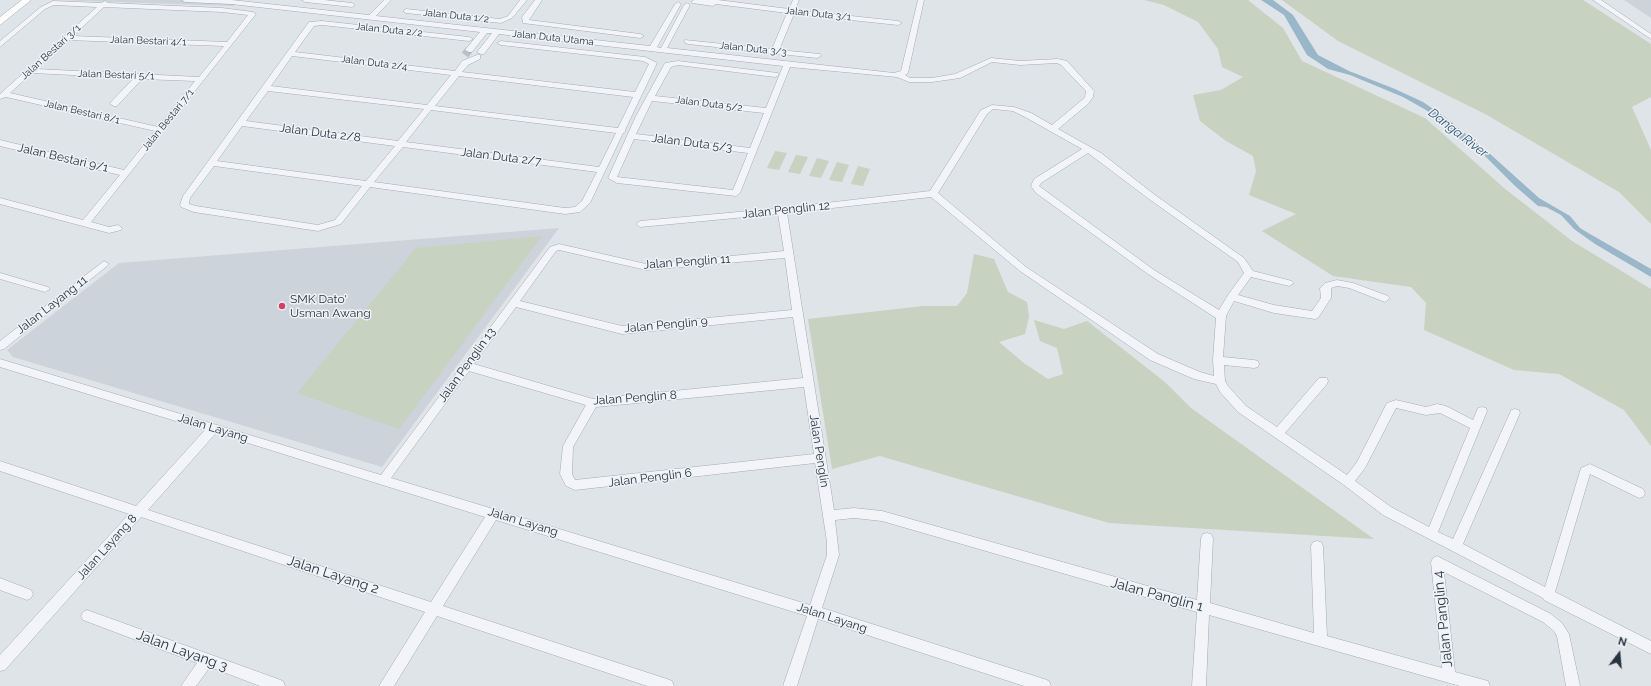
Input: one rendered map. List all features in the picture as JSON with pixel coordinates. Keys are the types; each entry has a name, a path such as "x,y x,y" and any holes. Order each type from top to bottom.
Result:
{"main road":[{"path":"0,11 14,0"},
{"path":"0,22 27,0"}],"street":[{"name":"Jalan Duta Utama","path":"185,0 231,2 850,71 902,74 909,80 932,80 958,76 991,60 1020,63 1058,61 1064,63 1090,91 1089,97 1085,102 1053,129"},
{"path":"306,0 352,6"},
{"path":"363,16 379,0"},
{"path":"371,18 388,0"},
{"name":"Jalan Duta 1/2","path":"406,11 506,20 524,0"},
{"path":"539,0 526,17 525,22 640,36"},
{"name":"Jalan Duta 3/1","path":"707,0 739,6"},
{"path":"775,51 796,0"},
{"path":"902,74 921,0"},
{"path":"1596,0 1651,37"},
{"path":"0,44 49,4 105,2"},
{"name":"Jalan Bestari 7/1","path":"85,224 253,14 222,10 105,2"},
{"name":"Jalan Bestari 3/1","path":"2,96 105,2"},
{"path":"652,49 676,2"},
{"name":"Jalan Duta 3/1","path":"676,2 692,2 792,11 898,23"},
{"path":"663,50 692,2"},
{"name":"Jalan Duta 2/2","path":"291,54 310,26 315,23 469,39"},
{"path":"291,54 184,202 184,205 187,208 324,228 338,222 457,73 466,56 485,30"},
{"path":"466,56 479,54 497,32"},
{"name":"Jalan Bestari 4/1","path":"67,38 229,44"},
{"name":"Jalan Duta 3/3","path":"688,42 817,56"},
{"path":"211,163 572,211 577,210 586,203 653,65 648,60 501,43"},
{"name":"Jalan Duta 2/4","path":"291,54 639,95"},
{"path":"775,75 671,63 666,66 612,176 614,179 733,194 738,191 787,64"},
{"name":"Jalan Bestari 5/1","path":"30,71 201,78"},
{"path":"114,104 140,76"},
{"path":"266,88 622,131"},
{"name":"Jalan Bestari 8/1","path":"2,96 160,130"},
{"name":"Jalan Duta 5/2","path":"650,98 769,111"},
{"path":"1220,381 1198,376 1154,357 1023,269 933,194 984,112 992,107 1014,109 1053,129 1105,160 1147,193 1241,260 1246,266 1249,274"},
{"name":"Jalan Duta 2/8","path":"240,123 400,144"},
{"name":"Jalan Duta 5/3","path":"631,136 753,151"},
{"name":"Jalan Bestari 9/1","path":"0,143 125,173"},
{"name":"Jalan Duta 2/7","path":"400,144 602,170"},
{"path":"1088,149 1037,181 1035,186 1039,191 1150,272 1221,316"},
{"name":"Jalan Penglin 12","path":"640,224 782,211 933,194"},
{"path":"0,202 109,230 118,228"},
{"name":"Jalan Penglin","path":"782,211 833,542 833,555 790,686"},
{"name":"Jalan Penglin 13","path":"384,479 551,251 555,247 564,248"},
{"name":"Jalan Penglin 11","path":"564,248 646,268 789,254"},
{"name":"Jalan Layang 11","path":"0,346 104,264"},
{"path":"1249,274 1290,284"},
{"path":"1249,274 1231,297 1221,316 1218,360 1220,381 1242,409 1348,482 1387,511 1432,533 1548,596 1651,648"},
{"path":"0,276 45,289"},
{"path":"1231,297 1274,309 1315,315 1326,298 1325,288 1328,285 1337,283 1350,285 1385,298"},
{"name":"Jalan Penglin 9","path":"513,303 622,330 798,314"},
{"path":"1218,360 1254,364"},
{"name":"Jalan Layang","path":"0,363 384,479 814,612 1044,686"},
{"name":"Jalan Penglin 8","path":"467,366 593,402 808,382"},
{"path":"1278,434 1323,381"},
{"name":"Jalan Penglin 6","path":"593,402 568,446 566,474 570,483 575,485 581,486 819,458"},
{"path":"1348,482 1361,465 1391,406 1396,404 1426,412 1437,408 1442,409 1475,426"},
{"path":"1432,533 1482,411"},
{"path":"1456,546 1516,413"},
{"name":"Jalan Layang 8","path":"0,665 214,428"},
{"name":"Jalan Layang 2","path":"0,466 667,686"},
{"path":"1548,596 1585,470 1598,472 1639,493"},
{"path":"386,686 494,513"},
{"name":"Jalan Panglin 1","path":"829,516 854,513 882,516 1019,556 1483,686"},
{"path":"1199,686 1206,538"},
{"path":"1317,546 1321,641"},
{"name":"Jalan Panglin 4","path":"1449,676 1437,562 1546,618 1558,627 1563,634 1573,686"},
{"path":"0,584 27,594"},
{"name":"Jalan Layang 3","path":"87,616 278,686"},
{"path":"188,686 207,660"}],"shaded area":[{"path":"55,0 239,0 234,6"},
{"path":"1624,0 1651,0 1651,18"},
{"name":"SMK Dato' Usman Awang","path":"559,228 382,467 13,357 7,350 119,263"}],"green space":[{"path":"1144,0 1248,0 1283,28 1302,61 1425,118 1504,188 1572,241 1651,289 1651,446 1624,410 1559,374 1514,370 1424,330 1426,303 1411,287 1333,276 1262,231 1296,214 1249,195 1256,171 1253,156 1226,141 1200,121 1193,95 1221,90 1243,77 1222,67 1218,49 1198,22 1164,5"},
{"path":"1282,0 1583,0 1651,44 1651,97 1632,107 1651,150 1651,224 1619,192 1487,115 1338,41"},
{"path":"775,151 787,153 779,170 767,168"},
{"path":"796,155 808,157 800,174 788,172"},
{"path":"817,158 829,161 821,178 809,176"},
{"path":"837,162 849,165 842,182 829,180"},
{"path":"858,166 870,169 863,186 851,184"},
{"path":"542,236 399,429 297,393 416,248"},
{"path":"974,254 994,259 1008,292 1027,302 1029,317 1025,334 999,342 1025,364 1048,379 1063,374 1057,348 1040,341 1034,320 1064,329 1087,321 1165,382 1191,408 1374,539 1109,523 880,456 832,469 808,319 923,306 957,306 967,293"}],"water":[{"name":"Danga River","path":"1261,0 1273,0 1293,15 1318,55 1349,71 1423,102 1445,117 1489,153 1539,198 1570,216 1580,228 1651,269 1651,277 1595,244 1574,229 1561,215 1546,207 1538,206 1514,185 1480,151 1474,150 1462,141 1448,127 1426,110 1403,97 1350,75 1328,69 1307,55 1284,15"}],"tunnel":[{"path":"465,55 469,50"}],"place":[{"name":"SMK Dato' Usman Awang","path":"282,306"}]}
